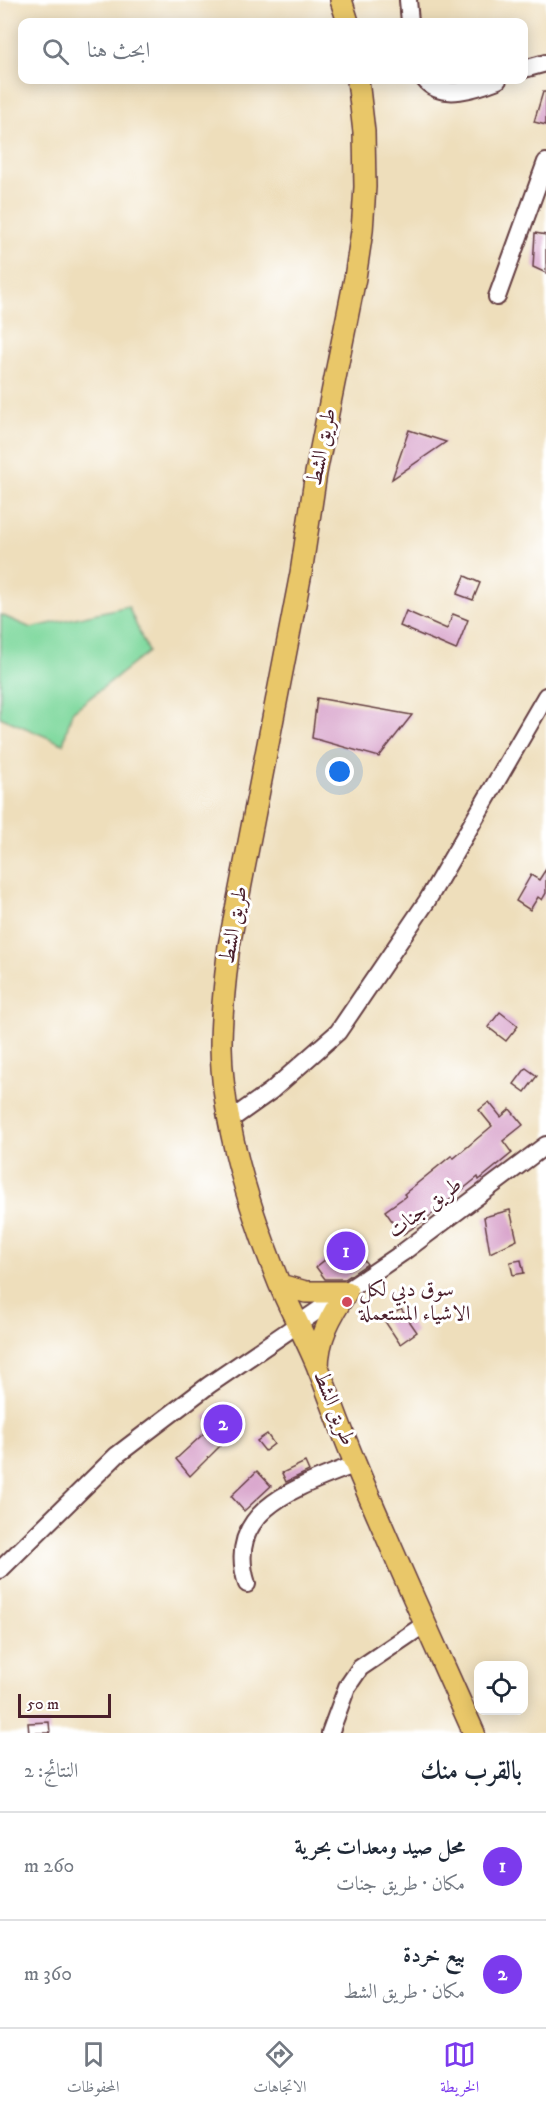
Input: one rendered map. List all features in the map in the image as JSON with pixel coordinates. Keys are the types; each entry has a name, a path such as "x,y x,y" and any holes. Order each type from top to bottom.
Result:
{"main road":[{"path":"341,0 347,18"},
{"name":"طريق الشط","path":"358,84 364,132 365,188 362,231 355,278 316,473 301,573 229,946 222,999 221,1047 230,1120 249,1198 280,1285 318,1368 356,1464 474,1733"},
{"path":"280,1285 312,1293 347,1292"},
{"path":"318,1368 318,1354 328,1322 347,1292"}],"street":[{"path":"408,0 410,18"},
{"path":"528,68 546,63"},
{"path":"428,84 448,90 468,90 486,84"},
{"path":"496,297 546,162"},
{"path":"230,1120 271,1091 338,1032 427,901 546,696"},
{"name":"طريق جنات","path":"0,1570 117,1455 209,1385 347,1292 546,1145"},
{"path":"247,1584 243,1570 242,1549 248,1530 257,1516 297,1488 356,1464"},
{"path":"330,1733 347,1687 360,1668 425,1624"}],"green space":[{"path":"128,606 148,652 72,712 63,744 0,717 1,615 31,628"}],"building":[{"path":"543,92 546,92 546,125 534,122"},
{"path":"535,233 546,235 546,273 533,267"},
{"path":"409,430 446,442 392,479"},
{"path":"465,576 480,583 473,600 457,594"},
{"path":"406,611 447,629 453,614 468,620 456,650 400,626"},
{"path":"317,698 412,715 379,757 312,738"},
{"path":"546,869 546,893 542,900 538,897 530,910 516,901 531,875 539,880"},
{"path":"500,1012 518,1026 506,1041 488,1027"},
{"path":"526,1068 537,1076 525,1092 514,1084"},
{"path":"489,1102 501,1117 510,1109 523,1125 503,1141 512,1153 479,1180 478,1177 425,1220 402,1235 385,1211 406,1196 404,1194 451,1156 454,1158 492,1126 479,1110"},
{"path":"510,1210 517,1240 490,1253 484,1217"},
{"path":"349,1241 367,1264 345,1279 325,1279 316,1267"},
{"path":"521,1260 524,1273 513,1275 510,1262"},
{"path":"401,1309 417,1332 400,1344 384,1320"},
{"path":"221,1405 242,1431 221,1445 190,1476 176,1459 212,1426 204,1417"},
{"path":"267,1434 274,1444 265,1451 257,1441"},
{"path":"305,1462 309,1471 286,1482 282,1473"},
{"path":"257,1471 271,1486 244,1511 231,1496"},
{"path":"49,1722 50,1733 29,1733 28,1723"}],"place":[{"name":"محل صيد ومعدات بحرية","path":"346,1251"},
{"name":"سوق دبي لكل الاشياء المستعملة","path":"347,1302"},
{"name":"بيع خردة","path":"223,1424"}]}
